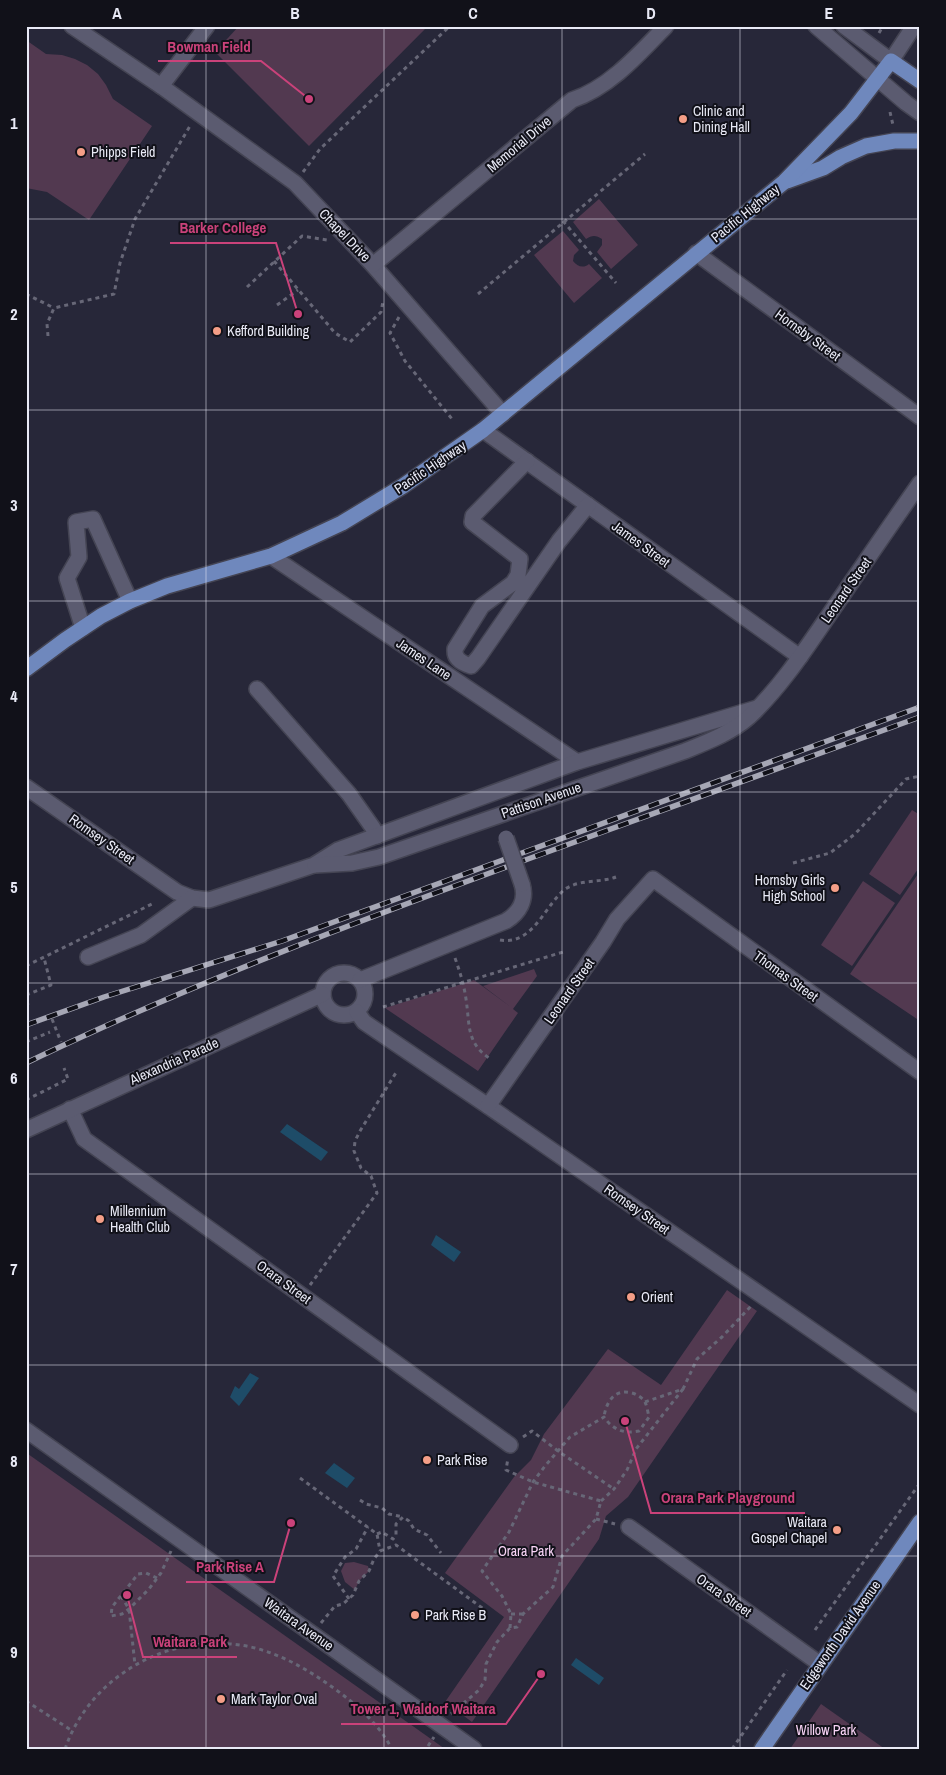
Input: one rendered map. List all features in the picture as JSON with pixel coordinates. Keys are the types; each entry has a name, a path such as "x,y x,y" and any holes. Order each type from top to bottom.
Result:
{"main road":[{"name":"Pacific Highway","path":"26,669 101,616 130,601 167,586 271,556 342,523 403,486 483,430 784,182 851,113 891,61"},
{"path":"891,61 920,81"},
{"name":"Pacific Highway","path":"784,182 823,168 841,157 866,146 894,141 920,141"},
{"name":"Edgeworth David Avenue","path":"762,1749 920,1522"}],"street":[{"name":"Chapel Drive","path":"72,26 161,86 295,183 387,280 503,414"},
{"path":"161,86 207,26"},
{"name":"Memorial Drive","path":"373,265 572,100 587,95 628,64 666,26"},
{"path":"816,26 920,113"},
{"path":"844,26 891,61 914,26"},
{"name":"Hornsby Street","path":"696,253 920,417"},
{"name":"James Street","path":"483,430 800,657"},
{"path":"527,462 473,516 472,522 520,559 518,575 513,582 482,606 455,649 454,654 458,660 470,666 478,658 559,541 588,506"},
{"name":"Leonard Street","path":"769,695 800,657 920,483"},
{"path":"83,628 67,578 79,557 76,522 93,518 130,601"},
{"name":"James Lane","path":"271,556 577,762"},
{"path":"258,689 349,794 373,828 376,836"},
{"name":"Pattison Avenue","path":"314,865 352,863 379,857 707,742 733,728 748,717 769,695"},
{"name":"Pattison Avenue","path":"177,892 200,900 217,898 314,865 338,850 577,762 757,708"},
{"name":"Romsey Street","path":"26,787 177,892"},
{"path":"360,980 506,922 514,916 522,905 524,894 498,815"},
{"name":"Leonard Street","path":"488,1106 603,942 617,919 653,879"},
{"name":"Thomas Street","path":"653,879 920,1072"},
{"path":"88,958 141,935 192,898"},
{"path":"347,973 354,975 360,980 364,986 365,993 364,1000 357,1012 344,1016 337,1014 327,1006 323,994 328,981 334,976 347,973"},
{"name":"Alexandria Parade","path":"26,1130 323,994"},
{"name":"Romsey Street","path":"357,1012 364,1022 920,1405"},
{"name":"Orara Street","path":"70,1109 84,1139 510,1445"},
{"name":"Waitara Avenue","path":"29,1436 178,1537 474,1749"},
{"name":"Orara Street","path":"629,1527 820,1664"}],"path":[{"path":"295,183 320,148 450,26"},
{"path":"879,33 883,26"},
{"path":"886,108 891,113 892,125"},
{"path":"26,294 54,308 114,294 120,263 135,219 198,113"},
{"path":"478,294 645,154"},
{"path":"563,221 616,283"},
{"path":"247,287 302,236 352,243"},
{"path":"274,261 335,333 350,342 381,312 387,280"},
{"path":"277,305 298,290"},
{"path":"407,304 390,333 405,362 452,419"},
{"path":"48,336 47,324 54,308"},
{"path":"793,863 830,853 855,834 906,779 920,776"},
{"path":"495,939 510,942 528,933 566,888 590,881 607,881 616,877"},
{"path":"26,966 152,904"},
{"path":"382,1007 563,952"},
{"path":"455,957 462,982 472,1040 480,1052 489,1058"},
{"path":"26,995 51,986 44,958"},
{"path":"52,1019 61,1042"},
{"path":"56,1028 62,1027"},
{"path":"26,1042 50,1032"},
{"path":"26,1100 68,1079 64,1068"},
{"path":"302,1296 377,1193 371,1176 361,1168 354,1151 355,1141 397,1071"},
{"path":"510,1628 517,1627 523,1614 553,1587 562,1556 596,1520 601,1500 614,1488 627,1470 636,1449 683,1389 697,1359 722,1337 760,1295"},
{"path":"645,1402 683,1389"},
{"path":"441,1725 455,1709 479,1690 485,1680 486,1664 489,1657 497,1642 510,1628 511,1614 502,1596 482,1571 509,1532 533,1482 570,1437 604,1417 608,1403 613,1396 620,1392 633,1393 645,1402 649,1417 639,1431 629,1433 610,1425 604,1417"},
{"path":"601,1500 533,1482 506,1470 510,1445 532,1431 558,1451 614,1488"},
{"path":"300,1478 377,1534 380,1551"},
{"path":"815,1630 920,1483"},
{"path":"360,1500 366,1504 382,1508 389,1514 403,1517 414,1529 427,1535 441,1553"},
{"path":"377,1534 382,1532 393,1539 396,1535 396,1524 403,1517"},
{"path":"349,1599 334,1576 345,1557 356,1549 368,1528"},
{"path":"157,1578 146,1572 138,1574 112,1607 111,1616 122,1614 130,1609 157,1578 178,1537"},
{"path":"313,1634 335,1606 343,1604 353,1595 359,1581 369,1571 380,1551 396,1545 485,1610"},
{"path":"121,1596 130,1609 135,1665"},
{"path":"511,1614 523,1614"},
{"path":"65,1749 72,1730 89,1703 104,1687 125,1670 146,1659 173,1649 198,1645 227,1644 253,1648 278,1655 304,1668 351,1700 370,1717 392,1749"},
{"path":"732,1749 787,1670"},
{"path":"26,1701 72,1730"}],"green space":[{"path":"239,26 428,26 309,146 215,52"},
{"name":"Phipps Field","path":"26,40 46,54 62,55 87,65 98,74 113,99 152,126 89,220 47,192 26,188"},
{"path":"599,199 638,245 611,269 597,252 602,245 602,239 594,236 586,239 573,222"},
{"path":"563,231 579,250 574,255 573,261 580,266 589,264 602,278 574,303 534,255"},
{"path":"912,810 920,815 920,866 900,895 869,874"},
{"path":"920,871 920,1021 850,974"},
{"path":"863,881 895,903 852,966 821,945"},
{"path":"534,969 537,976 513,1009 518,1013 478,1071 385,1008 474,980 512,1008 483,986"},
{"name":"Orara Park","path":"727,1290 757,1311 628,1497 606,1516 599,1539 472,1722 445,1702 504,1617 445,1573 514,1477 531,1460 544,1434 608,1349 661,1385"},
{"path":"28,1454 445,1749 26,1749 26,1457"},
{"path":"354,1562 368,1566 369,1571 359,1581 355,1590 345,1582 341,1571 345,1563"},
{"name":"Willow Park","path":"821,1704 885,1749 790,1749"}],"water":[{"path":"287,1124 328,1152 321,1161 280,1132"},
{"path":"436,1235 461,1252 454,1262 431,1245"},
{"path":"250,1373 259,1378 239,1406 230,1397 235,1386 239,1389"},
{"path":"334,1463 355,1478 347,1488 325,1473"},
{"path":"576,1658 604,1678 599,1685 571,1665"}],"railway":[{"path":"26,1025 104,997 282,941 920,707"},
{"path":"26,1063 152,1006 344,927 920,717"}],"place":[{"name":"Bowman Field","path":"309,99"},
{"name":"Clinic and Dining Hall","path":"683,119"},
{"name":"Phipps Field","path":"81,152"},
{"name":"Barker College","path":"298,314"},
{"name":"Kefford Building","path":"217,331"},
{"name":"Hornsby Girls High School","path":"835,888"},
{"name":"Millennium Health Club","path":"100,1219"},
{"name":"Orient","path":"631,1297"},
{"name":"Orara Park Playground","path":"625,1421"},
{"name":"Park Rise","path":"427,1460"},
{"name":"Park Rise A","path":"291,1523"},
{"name":"Waitara Gospel Chapel","path":"837,1530"},
{"name":"Waitara Park","path":"127,1595"},
{"name":"Park Rise B","path":"415,1615"},
{"name":"Tower 1, Waldorf Waitara","path":"541,1674"},
{"name":"Mark Taylor Oval","path":"221,1699"}]}
